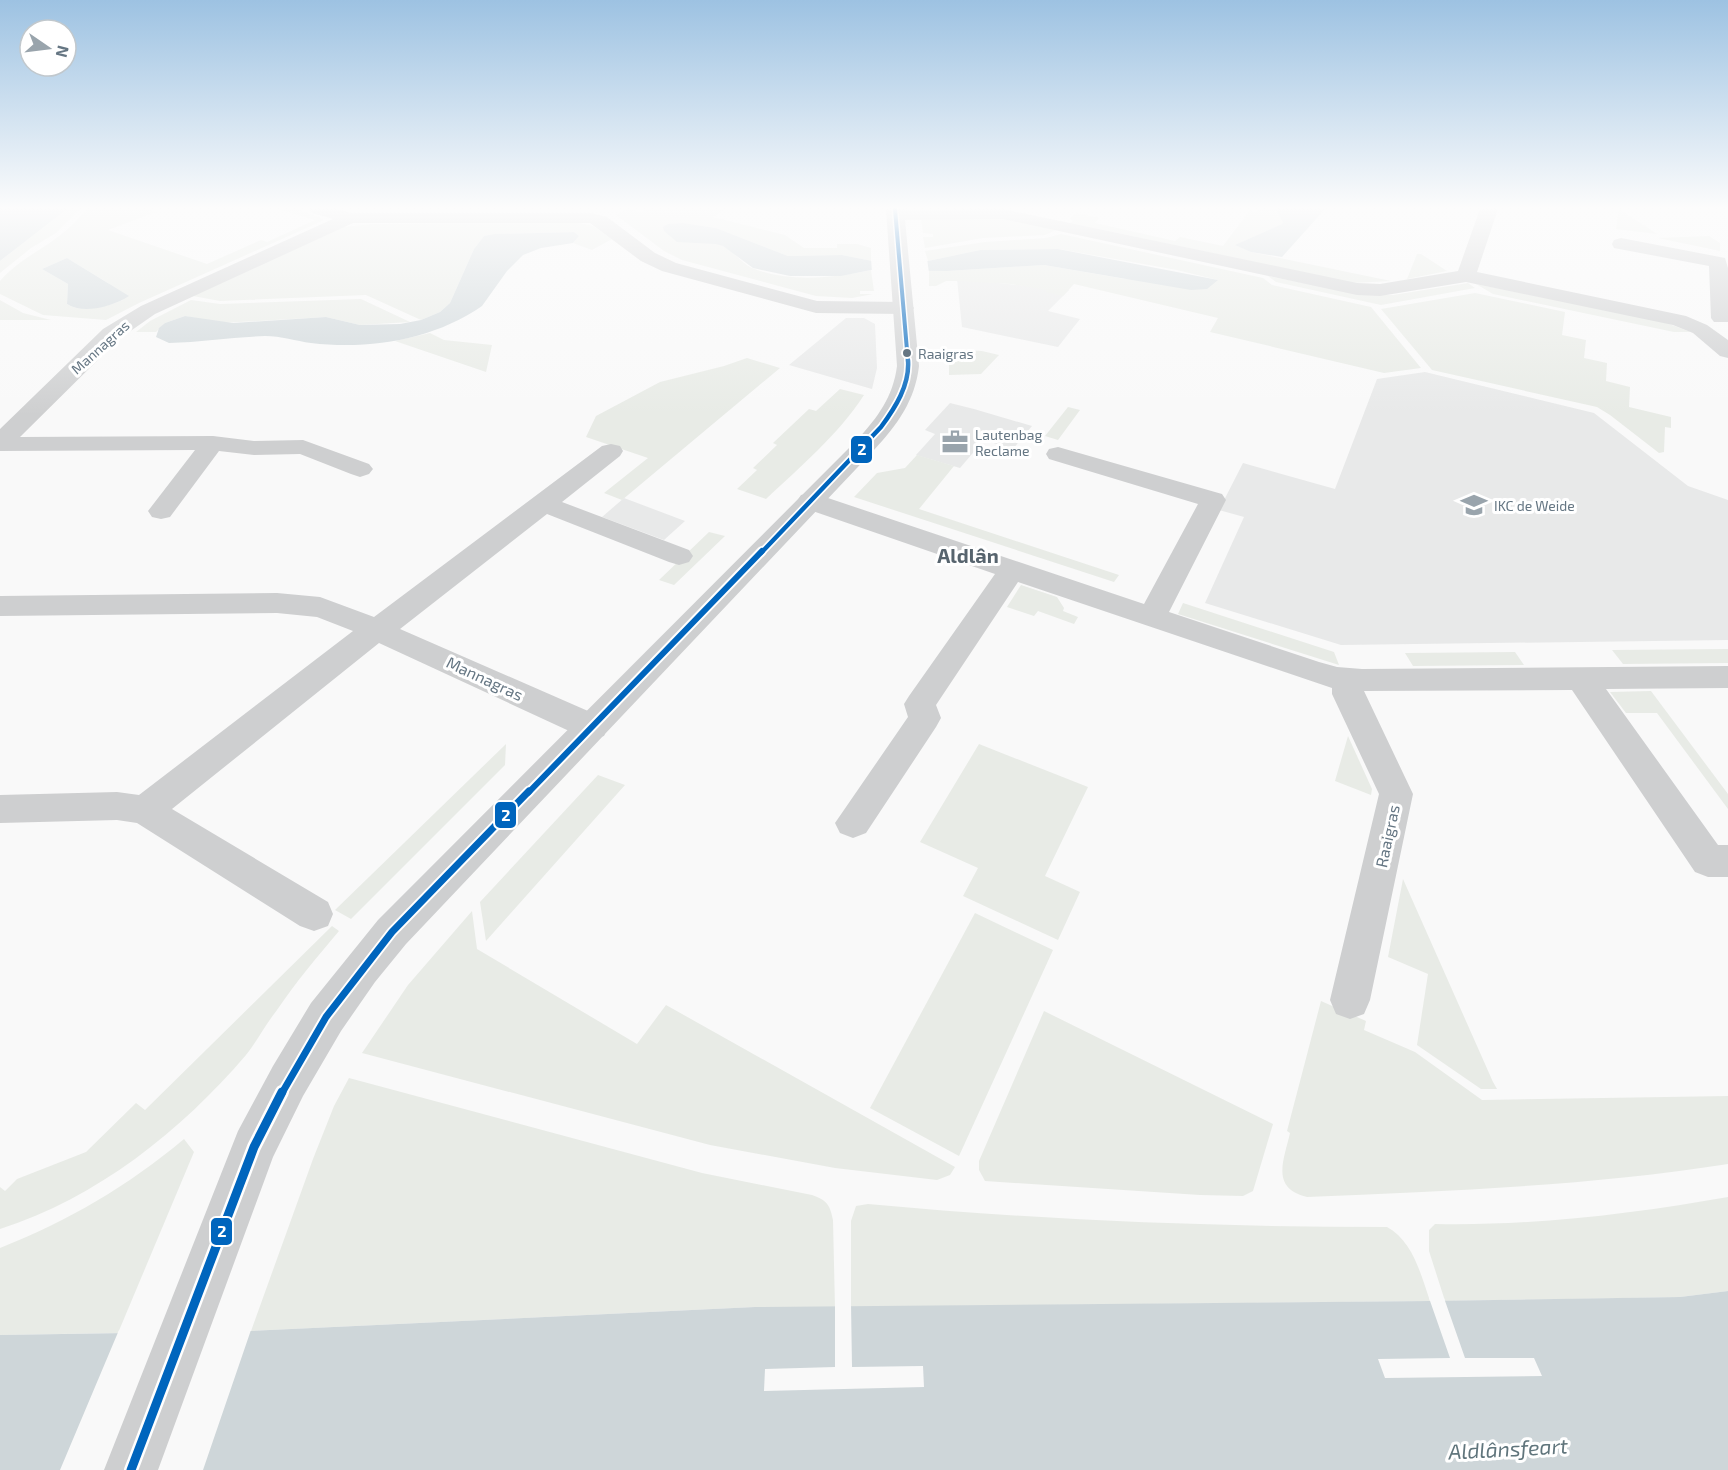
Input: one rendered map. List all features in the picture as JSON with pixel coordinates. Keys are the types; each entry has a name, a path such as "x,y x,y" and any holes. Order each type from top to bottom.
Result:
{"street":[{"name":"Mannagras","path":"0,444 122,324 219,278"},
{"path":"708,278 816,307 903,308"},
{"path":"131,1470 254,1147 316,1034 350,983 392,932 888,421 896,409 907,379 901,278"},
{"path":"1309,278 1357,289 1380,290 1456,278"},
{"path":"1474,278 1666,317 1690,324 1708,334 1728,351"},
{"path":"1690,324 1724,318 1720,278"},
{"path":"161,511 213,443"},
{"name":"Mannagras","path":"0,444 213,443 254,448 303,447 360,469"},
{"path":"145,810 344,653 405,611 611,451"},
{"path":"1058,454 1213,500 1152,617"},
{"path":"810,501 1314,672 1347,680 1728,677"},
{"path":"542,503 679,556"},
{"path":"853,823 925,718 920,705 1012,570"},
{"name":"Mannagras","path":"0,606 298,604 320,607 378,629 592,727"},
{"path":"1580,677 1708,861 1728,861"},
{"name":"Raaigras","path":"1347,680 1348,694 1396,794 1350,1000"},
{"path":"0,809 117,806 145,810 315,914"}],"shaded area":[{"path":"3,278 57,278 68,284 67,304 87,309 103,307 123,300 108,283 99,278 196,278 106,320 43,315 0,294 0,281"},
{"path":"233,278 461,278 450,303 440,312 421,320 366,295 220,301 193,296"},
{"path":"748,278 872,278 874,291 860,291 860,294 873,294 852,298 816,296"},
{"path":"929,278 1218,280 1208,278 1261,278 1272,285 1371,307 1421,368 1384,373 1210,332 1218,318 1074,284 1063,296 1046,292 1046,290 1011,284 946,281 936,286 929,286"},
{"path":"1270,278 1368,295 1393,295 1468,283 1475,288 1381,305 1276,282"},
{"path":"1327,278 1375,278 1391,281 1352,283"},
{"path":"957,279 1069,290 1048,311 1080,319 1058,347 962,327"},
{"path":"1476,284 1661,321 1691,332 1674,332 1493,294"},
{"path":"1475,293 1565,312 1562,335 1586,340 1584,358 1607,363 1606,381 1630,387 1629,407 1671,417 1671,428 1665,427 1664,452 1659,453 1597,407 1432,370 1381,309"},
{"path":"361,299 410,322 360,325 326,317 222,323 185,316 165,323 156,332 136,332 150,321 191,300 220,304"},
{"path":"0,300 23,313 51,320 0,320"},
{"path":"846,318 864,318 875,324 877,368 872,389 789,365"},
{"path":"430,333 444,340 492,345 486,372 395,341"},
{"path":"965,350 999,355 981,374 949,375 949,358 959,357 959,352"},
{"path":"747,358 780,368 622,500 604,493 648,458 586,437 596,416 660,382"},
{"name":"IKC de Weide","path":"1425,372 1594,413 1688,486 1728,500 1728,640 1341,645 1205,603 1244,517 1219,510 1243,463 1335,489 1377,379"},
{"path":"840,389 864,395 831,437 805,463 766,499 737,489 757,470 753,468 777,445 773,443 809,409 816,411"},
{"name":"Lautenbag Reclame","path":"950,403 1032,426 1013,449 984,440 960,468 916,455 935,434 925,430"},
{"path":"1068,407 1080,410 1058,440 1045,436"},
{"path":"917,455 954,466 919,509 1119,575 1114,582 854,497 877,473 905,468"},
{"path":"624,498 685,521 664,540 602,517"},
{"path":"709,532 725,536 674,585 659,580"},
{"path":"1021,585 1057,597 1064,608 1063,611 1078,617 1074,624 1038,611 1034,616 1007,607"},
{"path":"1183,603 1334,652 1339,665 1178,614"},
{"path":"1728,649 1728,663 1623,664 1612,650"},
{"path":"1515,652 1524,665 1413,666 1405,653"},
{"path":"1651,691 1728,794 1728,809 1657,713 1626,713 1610,692"},
{"path":"1348,736 1372,789 1371,795 1335,781"},
{"path":"506,744 505,765 351,919 335,910"},
{"path":"979,744 1088,787 1045,876 1080,892 1058,940 963,896 978,868 920,842"},
{"path":"598,775 625,785 486,941 480,902"},
{"path":"1403,879 1497,1089 1481,1089 1417,1045 1428,974 1388,957"},
{"path":"472,911 477,949 637,1044 666,1005 955,1167 950,1175 937,1180 835,1168 710,1145 362,1053 408,985"},
{"path":"975,913 1053,950 959,1156 870,1108"},
{"path":"332,926 339,931 292,990 246,1055 194,1110 135,1159 103,1180 36,1216 0,1229 0,1187 5,1191 17,1179 86,1152 136,1103 145,1110"},
{"path":"1321,1001 1366,1021 1364,1030 1415,1052 1482,1100 1728,1096 1728,1164 1571,1183 1307,1197 1295,1193 1288,1187 1282,1172 1290,1133 1287,1131"},
{"path":"1044,1011 1273,1124 1253,1191 1243,1196 1200,1195 985,1181 979,1170 979,1161"},
{"path":"349,1078 702,1173 817,1197 827,1204 833,1220 835,1308 755,1307 251,1331 313,1159 334,1106"},
{"path":"184,1139 194,1152 118,1333 0,1335 0,1248 50,1226 96,1201 141,1172"},
{"path":"1728,1197 1728,1291 1680,1297 1445,1301 1429,1251 1429,1230 1435,1224 1508,1223 1582,1218"},
{"path":"868,1204 1127,1222 1387,1227 1396,1233 1410,1250 1430,1301 851,1307 851,1221 856,1206"}],"water":[{"path":"57,278 99,278 129,296 98,308 81,309 67,304 68,284"},
{"path":"461,278 502,278 482,306 463,318 443,327 400,340 333,345 265,336 169,343 156,337 159,328 165,323 185,316 233,323 326,317 360,325 400,324 421,320 440,312 450,303"},
{"path":"1118,278 1206,278 1218,280 1207,289 1191,290"},
{"name":"Aldlânsfeart","path":"1728,1291 1728,1470 0,1470 0,1335 251,1331 755,1307 1680,1297"}],"pier":[{"path":"1429,1298 1444,1298 1465,1358 1534,1358 1542,1376 1385,1378 1378,1359 1450,1358"},
{"path":"851,1304 852,1367 923,1366 924,1387 764,1391 765,1369 835,1367 835,1305"},
{"path":"252,1327 203,1470 60,1470 119,1330"}],"transit line":[{"name":"2","path":"131,1470 254,1147 288,1081 326,1017 392,932 881,427 899,399 908,366 901,278"}],"place":[{"name":"Raaigras","path":"907,353"},
{"name":"Lautenbag Reclame","path":"955,442"},
{"name":"IKC de Weide","path":"1474,505"}],"district":[{"name":"Aldlân","path":"968,555"}]}
